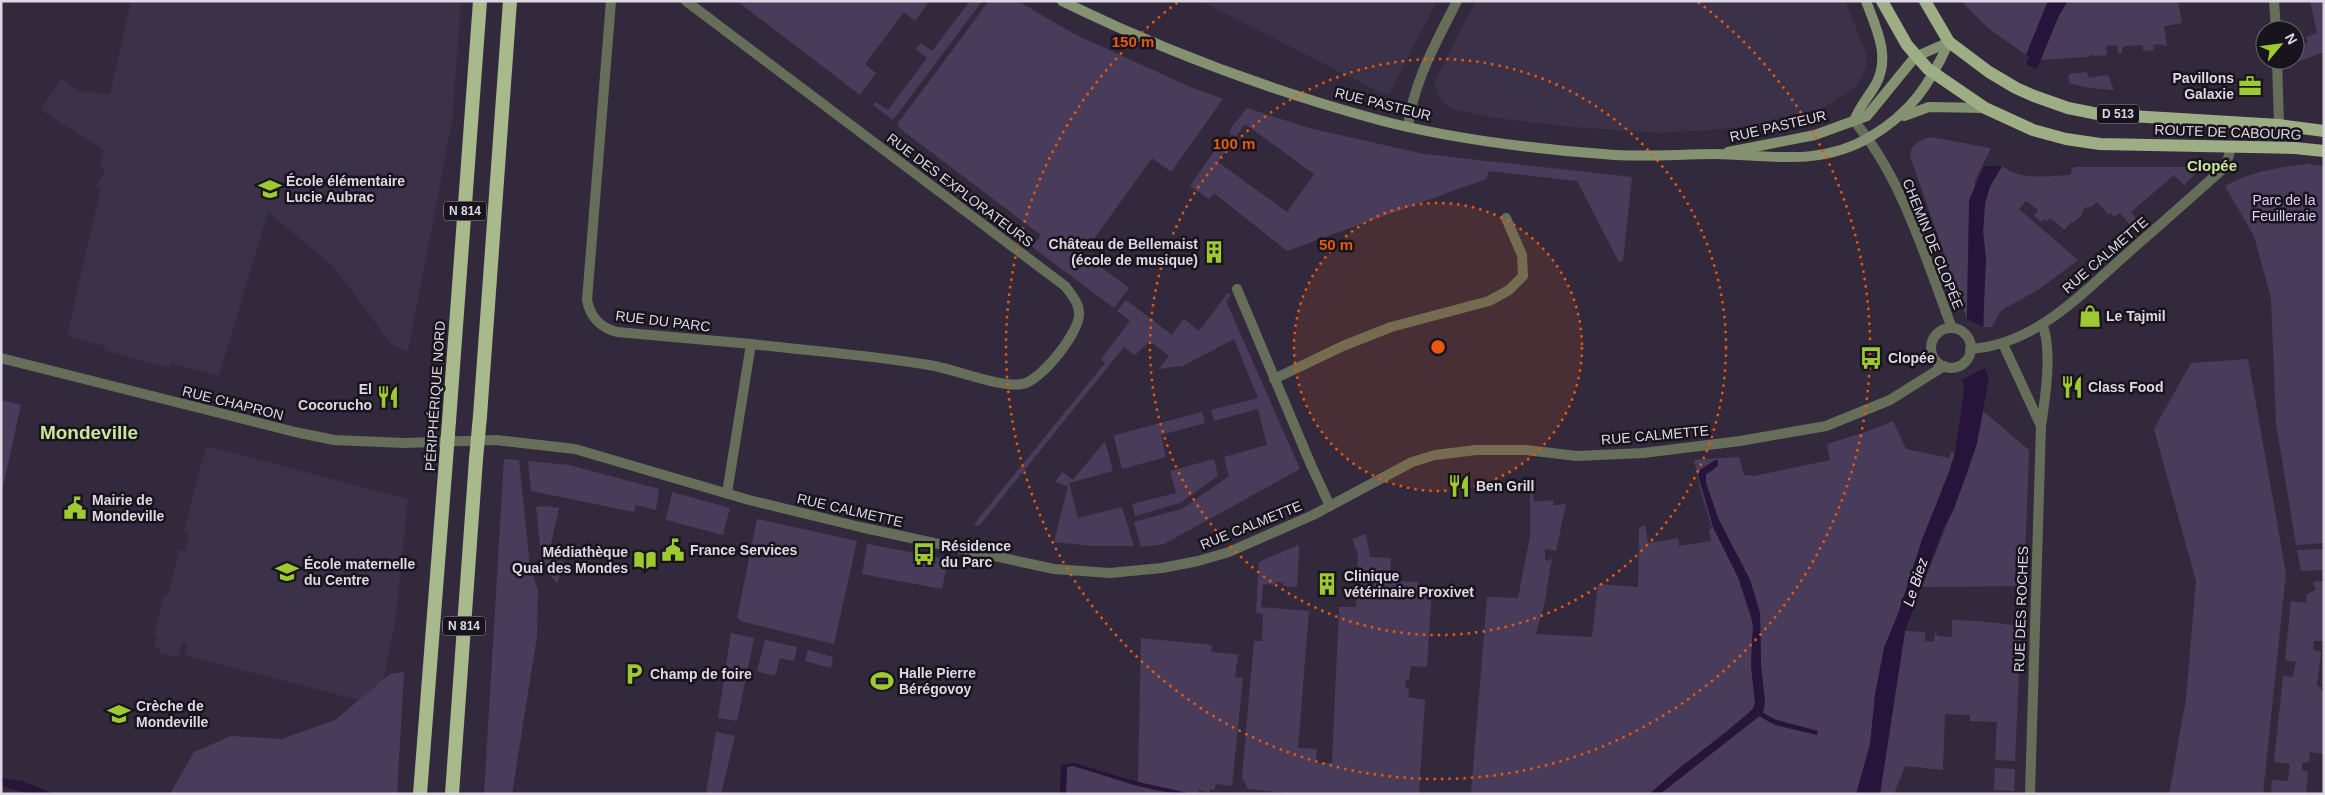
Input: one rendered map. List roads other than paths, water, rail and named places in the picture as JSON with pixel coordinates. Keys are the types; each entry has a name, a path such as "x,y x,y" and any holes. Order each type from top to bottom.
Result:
{"highway":[{"name":"PÉRIPHÉRIQUE NORD","path":"420,794 480,1"},
{"name":"N 814","path":"452,794 510,1"}],"main road":[{"name":"RUE PASTEUR","path":"1062,1 1149,42 1223,71 1364,115 1408,127 1492,141 1602,154 1658,156 1715,154 1781,159 1810,157 1830,153 1869,138 1894,121 1917,100 1934,75 1949,42"},
{"path":"1854,121 1861,104 1876,84 1881,72 1882,44 1866,1"},
{"name":"D 513","path":"1882,1 1915,57"},
{"name":"D 513","path":"1925,1 1949,42"},
{"name":"RUE PASTEUR","path":"1715,154 1815,135 1867,116 1915,57 1949,42"},
{"name":"ROUTE DE CABOURG","path":"1949,42 1975,62 2016,88 2068,108 2098,114 2279,125 2324,131"},
{"name":"ROUTE DE CABOURG","path":"1915,57 1934,75 1985,108 2032,130 2078,142 2324,151"},
{"path":"1894,121 1929,107 1985,108"}],"street":[{"name":"RUE DU PARC","path":"611,1 587,300 590,314 604,327 617,332 751,344"},
{"name":"RUE DES EXPLORATEURS","path":"686,1 1066,286 1080,312 1078,325 1049,366 1035,379 1023,384 980,378 956,370 927,364 751,344"},
{"path":"1408,127 1410,111 1426,62 1457,1"},
{"path":"2274,1 2275,20"},
{"path":"2277,70 2279,125"},
{"name":"CHEMIN DE CLOPÉE","path":"1854,121 1869,138 1912,224 1952,328"},
{"name":"RUE CALMETTE","path":"1970,349 2003,344 2042,324 2070,304 2226,166 2231,147"},
{"path":"1274,379 1391,326 1489,301 1509,290 1523,276 1522,255 1506,218"},
{"path":"1237,289 1330,506"},
{"name":"RUE DES ROCHES","path":"2030,794 2040,426 2046,388 2047,335 2042,324"},
{"path":"1952,328 1966,335 1970,349 1964,362 1951,368 1944,366 1932,355 1933,339 1944,329 1952,328"},
{"path":"726,493 751,344"},
{"name":"RUE DES ROCHES","path":"2003,344 2040,426"},
{"name":"RUE CHAPRON","path":"1,358 286,430 334,440 463,441"},
{"name":"RUE CALMETTE","path":"463,441 517,441 575,448 726,493 860,527 1002,559 1054,569 1102,573 1134,572 1206,559 1256,541 1330,506 1397,469 1435,455 1476,450 1516,450 1577,456 1643,453 1731,443 1826,426 1890,400 1944,366"}],"water":[{"path":"2048,1 2068,1 2059,15 2037,69 2026,64 2029,56 2026,55"},
{"path":"1984,166 2002,166 1990,186 1985,203 1983,232 1986,259 1983,327 1967,319 1969,200"},
{"name":"Le Biez","path":"1985,368 1989,378 1977,443 1954,509 1943,529 1905,631 1880,794 1856,794 1870,745 1875,695 1884,648 1898,614 1922,540 1955,453 1964,391 1963,379"},
{"path":"1718,460 1718,466 1706,474 1706,483 1718,518 1750,580 1760,613 1761,665 1765,702 1763,713 1776,720 1818,731 1817,735 1775,725 1759,716 1660,794 1649,794 1683,765 1727,732 1752,710 1755,704 1751,665 1753,625 1751,615 1738,577 1713,527 1698,475 1700,470"},
{"path":"1074,763 1138,782 1192,794 1147,788 1073,766 1067,767 1066,794 1060,794 1061,765"},
{"path":"1,778 22,781 54,794 30,794 1,786"}],"place":[{"name":"Pavillons Galaxie","path":"2250,86"},
{"name":"École élémentaire Lucie Aubrac","path":"270,189"},
{"name":"Château de Bellemaist (école de musique)","path":"1214,252"},
{"name":"Le Tajmil","path":"2090,316"},
{"name":"Clopée","path":"1871,358"},
{"name":"Class Food","path":"2072,387"},
{"name":"El Cocorucho","path":"388,397"},
{"name":"Ben Grill","path":"1459,486"},
{"name":"Mairie de Mondeville","path":"75,508"},
{"name":"France Services","path":"673,550"},
{"name":"Résidence du Parc","path":"924,554"},
{"name":"Médiathèque Quai des Mondes","path":"645,560"},
{"name":"École maternelle du Centre","path":"287,572"},
{"name":"Clinique vétérinaire Proxivet","path":"1327,584"},
{"name":"Champ de foire","path":"634,674"},
{"name":"Halle Pierre Bérégovoy","path":"882,681"},
{"name":"Crèche de Mondeville","path":"119,714"}],"district":[{"name":"Clopée","path":"2212,165"},
{"name":"Mondeville","path":"89,432"}],"park label":[{"name":"Parc de la Feuilleraie","path":"2284,208"}]}
